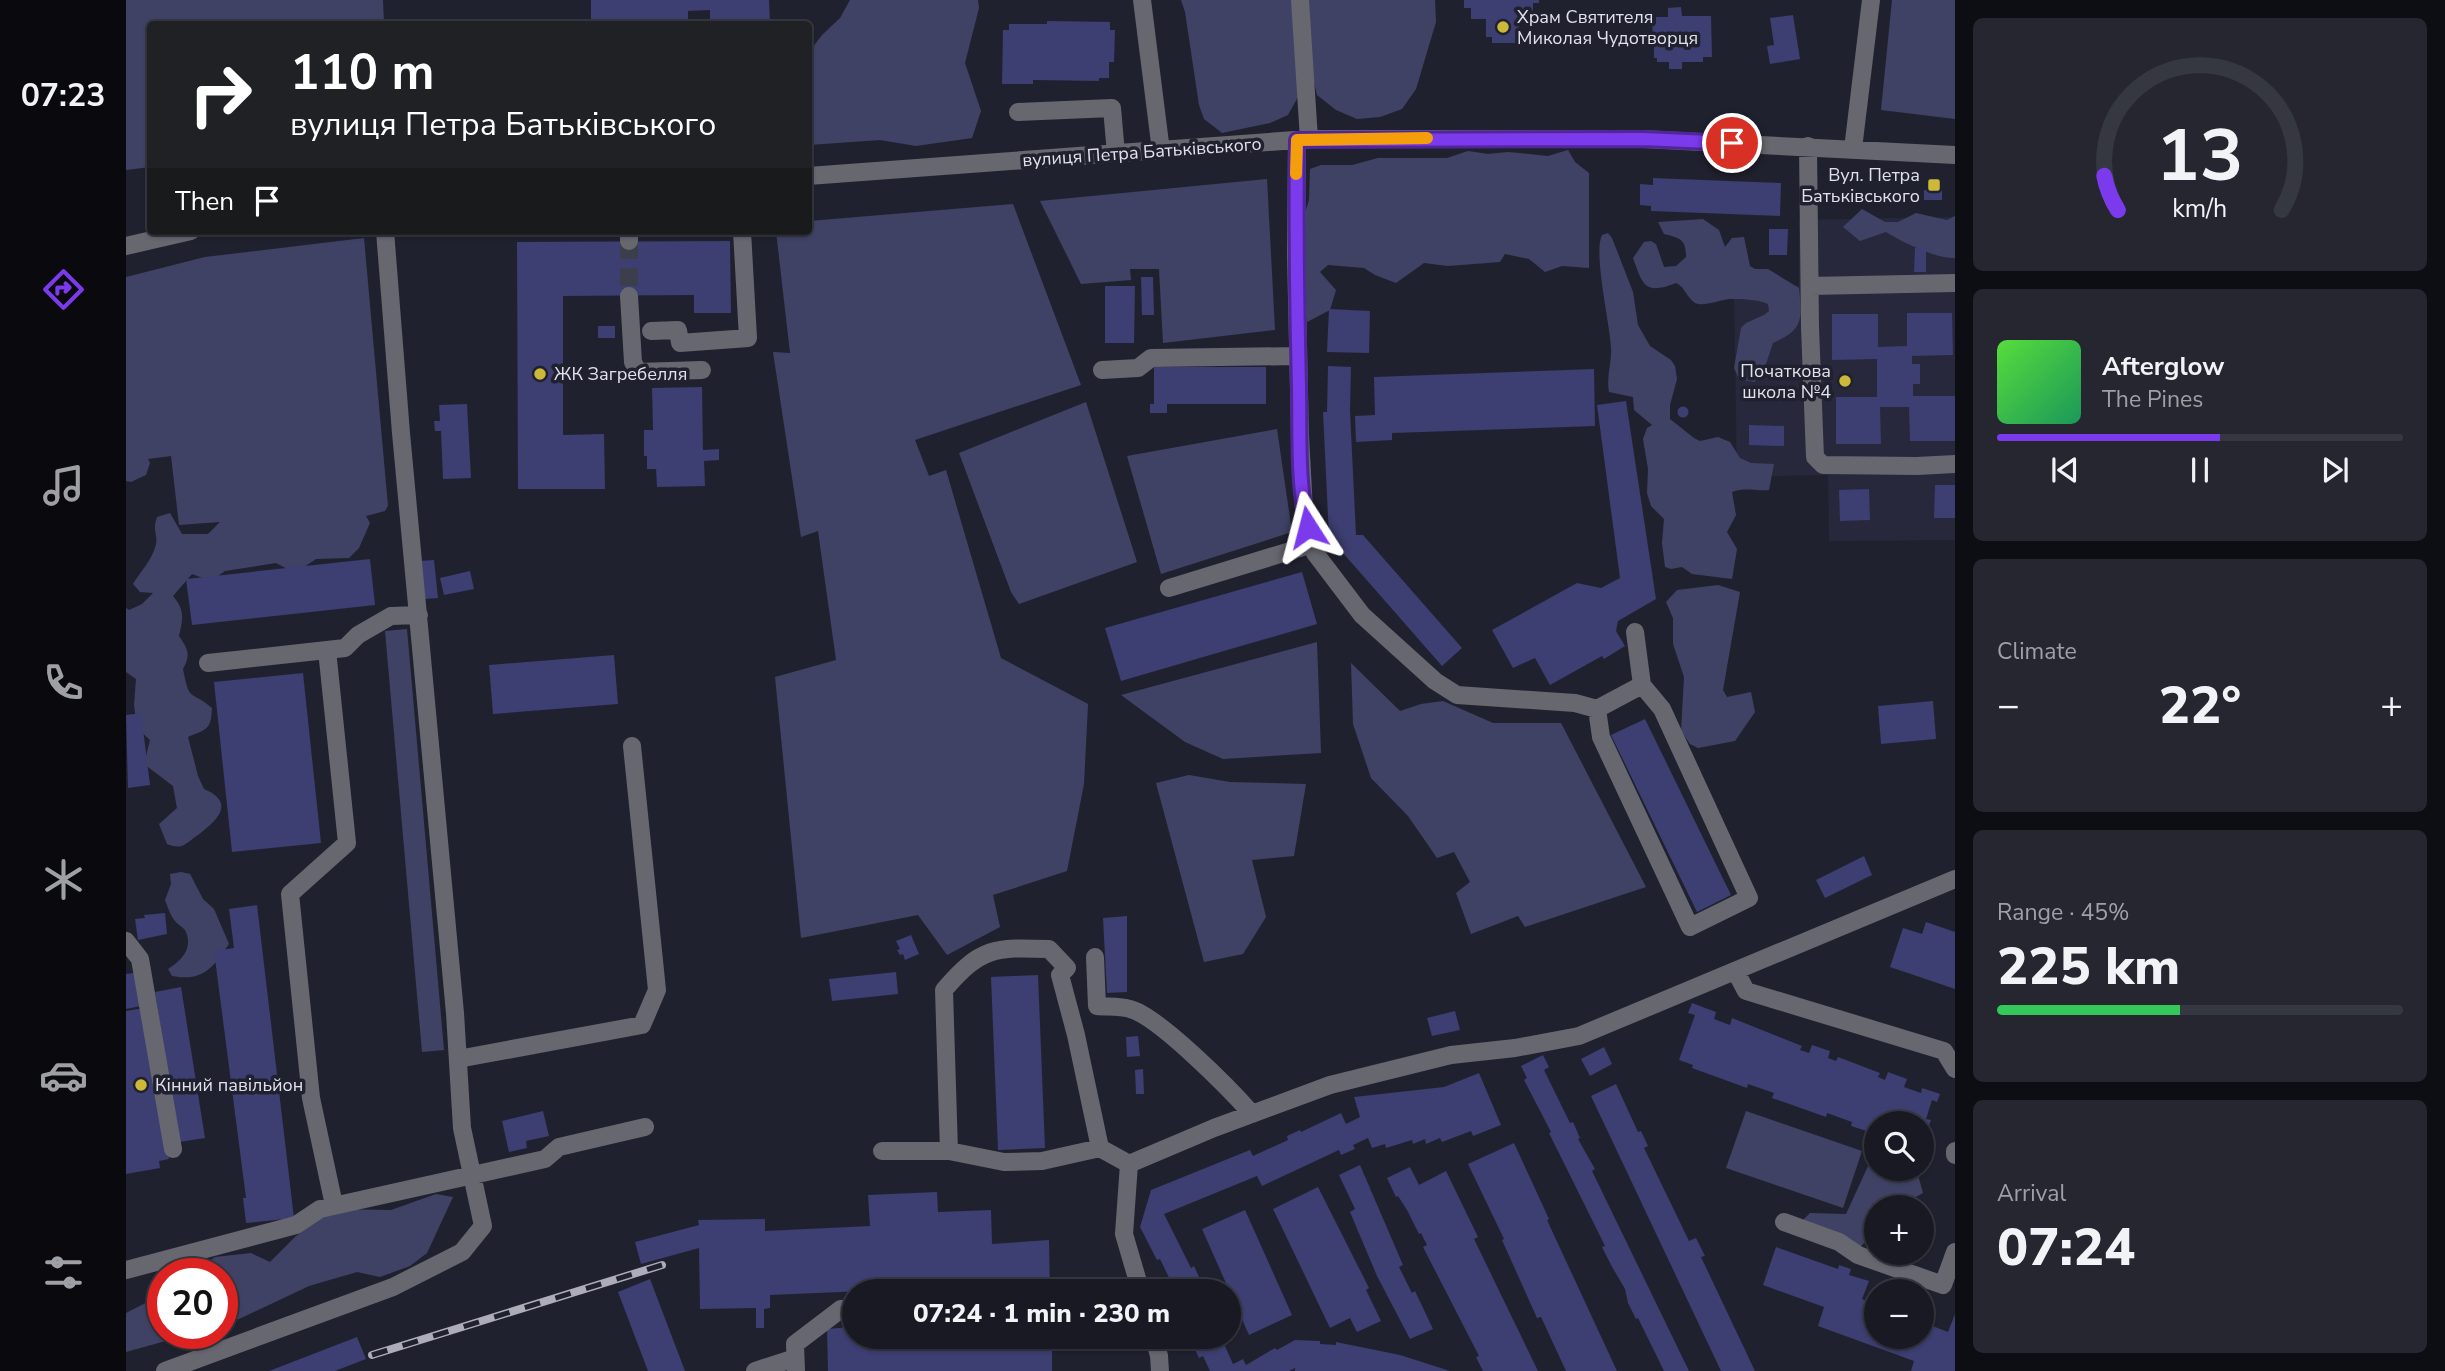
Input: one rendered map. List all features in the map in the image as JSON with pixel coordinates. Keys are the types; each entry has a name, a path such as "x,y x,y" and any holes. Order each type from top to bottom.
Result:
{"street":[{"path":"1142,0 1161,151"},
{"path":"1300,0 1303,139 1298,356 1304,510 1315,553 1362,615 1435,681 1457,695 1575,703 1597,709 1642,685"},
{"path":"1853,149 1871,0"},
{"path":"1018,112 1112,108 1116,154"},
{"name":"вулиця Петра Батьківського","path":"812,176 1303,139 1643,139 1955,155"},
{"path":"1808,146 1815,457 1823,466 1955,464"},
{"path":"126,246 174,235"},
{"path":"165,1371 393,1287 461,1252 483,1226 462,1128 385,235"},
{"path":"651,331 678,330 680,342 748,338 743,235"},
{"path":"1810,286 1955,283"},
{"path":"629,296 633,362 638,372 702,370"},
{"path":"1102,370 1138,368 1151,358 1298,356"},
{"path":"1169,587 1313,544"},
{"path":"208,663 345,648 358,635 391,616 419,615"},
{"path":"1597,709 1601,737 1690,928 1749,898 1662,709 1642,685 1635,632"},
{"path":"327,650 347,843 290,894 311,1098 334,1206"},
{"path":"458,1059 642,1025 657,990 632,746"},
{"path":"882,1152 949,1151 1004,1162 1042,1161 1100,1149 1129,1164 1331,1085 1451,1055 1515,1048 1579,1036 1955,879"},
{"path":"126,941 139,960 173,1149"},
{"path":"949,1151 944,990 965,965 990,952 1011,948 1049,949 1067,968 1060,975 1076,1035 1100,1149"},
{"path":"1095,957 1097,1006 1131,1009 1155,1022 1252,1114"},
{"path":"1736,972 1746,991 1944,1051 1955,1069"},
{"path":"126,1270 296,1225 320,1209 545,1159 558,1147 645,1127"},
{"path":"1129,1164 1124,1234 1137,1279"},
{"path":"1784,1222 1839,1242 1858,1255 1943,1285 1955,1252"},
{"path":"755,1371 795,1365 795,1343 842,1309"},
{"path":"1157,1349 1160,1371"}],"shaded area":[{"path":"126,0 383,0 384,21 147,21 147,167 126,170"},
{"path":"850,0 978,0 979,8 965,63 981,111 972,138 916,146 880,140 812,145 812,48 840,18"},
{"path":"1181,0 1294,0 1299,95 1288,115 1270,123 1222,133 1204,119 1199,105"},
{"path":"1302,0 1435,0 1436,22 1416,89 1402,109 1380,117 1357,119 1336,110 1317,95 1306,48"},
{"path":"1892,0 1955,0 1955,119 1881,110"},
{"path":"1568,150 1575,162 1589,173 1589,268 1562,266 1545,272 1529,259 1505,254 1500,262 1448,266 1424,263 1396,283 1364,268 1328,265 1320,272 1336,290 1330,310 1307,322 1303,219 1309,200 1310,169 1321,165 1352,165 1378,158 1447,158 1468,151 1548,156"},
{"path":"1267,179 1275,330 1163,343 1159,269 1130,269 1131,280 1081,284 1040,201"},
{"path":"1013,204 1081,385 915,440 929,476 946,470 1001,658 1088,704 1084,784 1067,871 993,895 1000,927 947,955 918,915 801,938 775,677 836,660 818,531 801,537 773,352 790,353 776,235 812,235 812,221"},
{"path":"1862,209 1885,222 1898,222 1916,213 1947,220 1955,216 1955,258 1929,253 1886,232 1860,241 1843,227"},
{"name":"Початкова школа №4","path":"1955,217 1955,540 1829,541 1828,475 1737,477 1734,287 1799,286 1799,220"},
{"path":"1703,219 1719,230 1725,247 1732,238 1744,237 1750,266 1755,269 1768,269 1799,288 1799,322 1791,333 1773,343 1763,373 1754,382 1739,379 1734,368 1741,328 1769,311 1768,304 1734,299 1707,304 1695,303 1676,283 1658,288 1647,286 1633,258 1644,242 1651,241 1656,244 1664,267 1676,266 1686,257 1685,246 1678,238 1664,234 1658,222"},
{"path":"1608,233 1633,292 1638,325 1650,346 1671,360 1675,366 1677,379 1670,405 1670,419 1700,441 1718,437 1730,442 1740,458 1751,463 1774,464 1769,490 1746,489 1732,492 1736,515 1727,532 1737,549 1732,579 1692,574 1682,567 1665,567 1662,543 1664,519 1651,506 1647,493 1648,469 1643,439 1647,428 1652,425 1634,410 1633,397 1609,392 1611,348 1599,257 1602,235"},
{"path":"364,238 388,506 385,511 366,516 370,523 359,548 349,558 316,559 295,573 276,563 225,571 211,581 192,574 173,596 182,615 179,636 187,652 183,669 187,687 189,692 212,708 207,728 188,737 204,789 220,800 221,806 217,818 186,844 177,847 167,844 159,824 177,808 173,786 144,764 150,740 137,728 134,705 136,679 126,672 126,608 129,610 142,604 153,593 140,592 133,584 154,550 157,517 170,513 182,534 208,534 220,522 179,525 171,456 148,459 150,463 146,475 131,482 126,481 126,277 205,257"},
{"path":"1086,402 1137,562 1019,604 1011,592 959,453"},
{"path":"1277,429 1292,532 1161,574 1127,456"},
{"path":"1718,585 1740,592 1723,690 1727,697 1751,692 1755,712 1735,741 1698,748 1690,744 1681,731 1684,677 1673,644 1673,618 1666,602 1677,590"},
{"path":"407,629 444,1050 422,1052 385,631"},
{"path":"1317,642 1321,753 1223,759 1185,742 1121,695"},
{"path":"1351,663 1400,711 1443,701 1493,723 1561,723 1646,887 1525,927 1518,916 1471,934 1456,893 1470,882 1454,852 1437,858 1408,816 1371,778 1353,724"},
{"path":"1189,775 1230,782 1306,784 1294,856 1252,860 1266,917 1243,954 1204,962 1156,783"},
{"path":"170,874 190,874 203,899 214,909 229,944 212,966 200,975 192,977 172,976 168,969 181,958 188,944 186,932 173,919 165,900 171,884"},
{"path":"1746,1111 1862,1151 1843,1208 1726,1168"},
{"path":"1864,1175 1864,1181 1920,1181 1923,1193 1919,1195 1864,1195 1864,1243 1857,1251 1796,1227 1810,1213 1846,1214"},
{"path":"436,1194 453,1197 427,1253 410,1266 380,1277 357,1272 309,1286 238,1319 238,1258 215,1257 251,1253 270,1262 295,1237 330,1209 391,1210"},
{"path":"147,1302 147,1346 126,1352 126,1313"}],"building":[{"path":"591,0 769,0 770,21 710,21 710,10 688,11 688,21 591,21"},
{"name":"Храм Святителя Миколая Чудотворця","path":"1464,0 1539,0 1539,3 1533,3 1533,14 1519,14 1519,35 1516,35 1516,43 1492,43 1492,37 1486,37 1486,19 1471,19 1471,8 1464,8"},
{"path":"1681,7 1682,16 1711,16 1712,57 1703,57 1703,62 1682,62 1682,69 1669,69 1669,62 1657,62 1657,58 1654,58 1654,46 1657,46 1652,24 1656,24 1656,17 1668,17 1668,8"},
{"path":"1793,15 1800,59 1770,64 1767,46 1774,45 1770,18"},
{"path":"1047,21 1110,22 1110,30 1115,30 1114,62 1109,62 1109,78 1099,78 1099,81 1033,80 1033,84 1002,84 1003,30 1009,30 1009,24 1047,24"},
{"path":"1653,178 1781,183 1780,216 1651,211 1651,206 1640,205 1640,184 1653,185"},
{"path":"1924,190 1942,190 1942,200 1924,200"},
{"path":"1769,229 1788,229 1787,255 1769,255"},
{"name":"ЖК Загребелля","path":"730,241 731,313 694,313 694,295 563,296 563,435 604,434 605,489 518,489 517,242"},
{"path":"1915,248 1926,248 1926,272 1914,272"},
{"path":"1141,277 1153,277 1154,315 1142,315"},
{"path":"1105,286 1135,286 1134,343 1105,343"},
{"path":"1329,309 1370,311 1369,353 1327,352"},
{"path":"1907,313 1952,313 1953,355 1912,356 1912,364 1920,364 1920,384 1913,384 1913,396 1955,396 1955,441 1910,441 1909,407 1880,407 1881,444 1836,444 1836,397 1877,397 1877,359 1832,360 1832,314 1878,314 1878,347 1907,346"},
{"path":"598,326 615,326 615,338 598,338"},
{"path":"1328,366 1351,367 1350,411 1356,535 1363,535 1462,648 1442,666 1329,537 1323,412 1327,412"},
{"path":"1154,367 1266,367 1266,404 1167,404 1167,413 1150,413 1150,404 1154,404"},
{"path":"1594,369 1595,426 1392,433 1392,440 1356,442 1355,416 1375,415 1374,377"},
{"path":"702,387 703,450 719,449 719,460 704,461 705,486 657,487 656,469 647,469 647,456 644,456 644,430 653,430 652,388"},
{"path":"1626,401 1656,599 1618,621 1616,631 1625,646 1550,685 1535,658 1513,668 1492,630 1577,583 1601,588 1620,578 1597,405"},
{"path":"467,404 471,478 443,479 441,431 435,431 434,421 440,421 439,405"},
{"path":"1683,407 1687,408 1687,416 1683,417 1679,416 1678,412 1679,408"},
{"path":"1749,425 1784,426 1784,446 1749,445"},
{"path":"1935,485 1955,485 1955,518 1934,518"},
{"path":"1869,489 1870,520 1840,521 1839,490"},
{"path":"370,559 375,605 192,625 186,579"},
{"path":"434,560 438,598 424,599 420,561"},
{"path":"470,571 474,589 444,595 440,578"},
{"path":"1302,572 1317,624 1121,681 1105,628"},
{"path":"614,655 618,704 493,714 489,665"},
{"path":"303,673 321,843 232,852 214,682"},
{"path":"1933,701 1936,739 1881,744 1878,706"},
{"path":"141,713 150,785 128,788 126,715"},
{"path":"1645,719 1731,895 1697,912 1611,735"},
{"path":"1864,856 1872,875 1825,898 1816,880"},
{"path":"257,905 294,1218 246,1223 243,1198 246,1198 214,951 234,948 229,909"},
{"path":"165,913 167,934 138,940 135,919 145,918 144,915"},
{"path":"1127,916 1127,992 1107,993 1103,918"},
{"path":"1926,922 1955,932 1955,989 1890,967 1903,928 1922,934"},
{"path":"911,935 919,954 905,960 903,954 900,955 897,950 900,949 896,941"},
{"path":"896,972 898,994 832,1001 829,979"},
{"path":"134,973 141,1006 126,1009 126,974"},
{"path":"1038,975 1045,1148 998,1150 991,977"},
{"path":"181,987 205,1138 179,1142 155,992"},
{"path":"1692,1003 1716,1012 1714,1019 1730,1025 1732,1018 1802,1046 1800,1050 1809,1053 1812,1045 1830,1051 1828,1058 1836,1061 1838,1057 1880,1073 1878,1077 1885,1080 1888,1072 1907,1079 1904,1087 1921,1093 1922,1088 1940,1094 1937,1102 1932,1100 1929,1111 1864,1111 1864,1130 1851,1126 1852,1122 1827,1113 1826,1117 1772,1098 1774,1093 1748,1084 1747,1088 1692,1068 1693,1065 1679,1060 1695,1015 1688,1013"},
{"name":"Кінний павільйон","path":"144,1008 169,1159 159,1161 160,1168 126,1174 126,1011"},
{"path":"1455,1011 1460,1030 1432,1036 1427,1018"},
{"path":"1138,1036 1140,1056 1127,1057 1126,1037"},
{"path":"1604,1047 1612,1064 1590,1076 1581,1059"},
{"path":"1543,1055 1549,1067 1544,1070 1570,1123 1573,1122 1580,1138 1578,1139 1595,1169 1592,1171 1689,1371 1664,1371 1628,1303 1625,1289 1602,1247 1605,1246 1524,1080 1527,1078 1521,1066"},
{"path":"1143,1069 1144,1094 1136,1094 1135,1070"},
{"path":"1479,1073 1501,1125 1473,1136 1471,1131 1442,1142 1440,1138 1426,1144 1425,1139 1413,1144 1412,1140 1386,1148 1385,1144 1372,1148 1368,1138 1353,1145 1355,1149 1341,1155 1339,1150 1262,1186 1257,1176 1164,1214 1191,1268 1194,1266 1200,1279 1170,1279 1160,1259 1157,1260 1140,1227 1151,1190 1250,1150 1253,1156 1288,1140 1287,1136 1341,1113 1346,1124 1360,1117 1354,1097 1444,1087"},
{"path":"1616,1084 1638,1132 1641,1131 1648,1146 1644,1148 1689,1241 1696,1238 1705,1256 1701,1257 1755,1371 1721,1371 1591,1096"},
{"path":"543,1111 549,1136 526,1141 527,1148 509,1152 502,1121"},
{"path":"1514,1143 1617,1371 1566,1371 1541,1317 1537,1318 1502,1240 1504,1239 1468,1164"},
{"path":"1360,1165 1403,1265 1399,1267 1412,1293 1415,1291 1433,1329 1410,1339 1377,1276 1350,1212 1355,1209 1339,1175"},
{"path":"1410,1167 1419,1185 1446,1171 1478,1237 1474,1239 1538,1371 1483,1371 1476,1357 1479,1356 1423,1247 1427,1245 1387,1178"},
{"path":"1318,1187 1369,1288 1366,1290 1381,1321 1357,1332 1350,1318 1330,1328 1273,1209"},
{"path":"937,1192 938,1212 991,1210 992,1244 1049,1240 1050,1279 842,1279 842,1292 770,1295 770,1308 764,1309 764,1328 756,1328 756,1308 700,1309 699,1248 641,1264 635,1242 699,1225 698,1220 765,1219 765,1231 870,1226 868,1195"},
{"path":"1245,1210 1292,1315 1249,1335 1241,1317 1241,1279 1224,1279 1202,1229"},
{"path":"1776,1247 1838,1269 1839,1265 1851,1269 1849,1275 1864,1280 1864,1343 1818,1326 1824,1307 1763,1285"},
{"path":"650,1279 685,1371 648,1371 618,1292"},
{"path":"1955,1314 1955,1371 1911,1371 1914,1361 1881,1349 1934,1349 1934,1327 1948,1332"},
{"path":"842,1328 842,1349 1052,1349 1052,1371 828,1371 827,1329"},
{"path":"357,1337 366,1359 335,1371 269,1371"},
{"path":"1295,1340 1320,1341 1320,1344 1336,1345 1336,1342 1400,1355 1450,1371 1295,1371 1295,1368 1289,1371 1210,1371 1203,1356 1199,1358 1195,1349 1226,1349 1233,1364 1243,1359 1246,1365"}],"tunnel":[{"path":"629,241 629,296"}],"railway":[{"path":"372,1355 662,1265"}],"slow traffic":[{"path":"1296,174 1297,140 1427,138"}],"place":[{"name":"Храм Святителя Миколая Чудотворця","path":"1503,27"},
{"name":"Вул. Петра Батьківського","path":"1934,185"},
{"name":"ЖК Загребелля","path":"540,374"},
{"name":"Початкова школа №4","path":"1845,381"},
{"name":"Кінний павільйон","path":"141,1085"}],"route":[{"path":"1308,527 1304,510 1300,436 1296,254 1297,140 1643,139 1732,143"}]}
